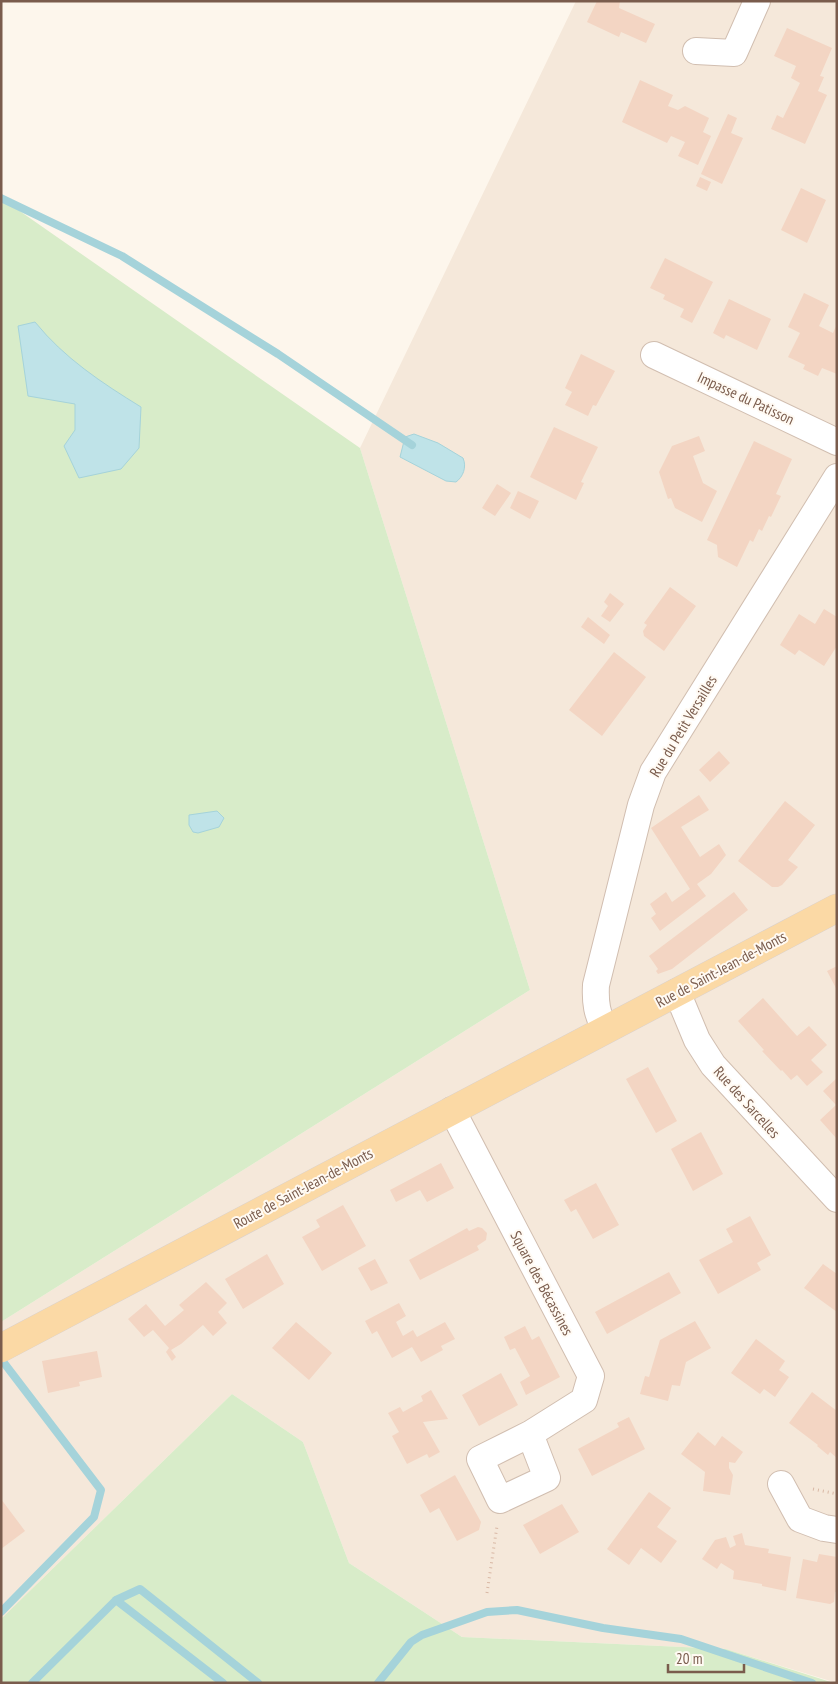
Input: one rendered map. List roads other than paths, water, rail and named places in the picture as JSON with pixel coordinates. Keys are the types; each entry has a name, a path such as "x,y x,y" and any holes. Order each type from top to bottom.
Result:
{"main road":[{"name":"Rue de Saint-Jean-de-Monts","path":"604,1030 837,908"},
{"name":"Route de Saint-Jean-de-Monts","path":"8,1344 604,1030"}],"street":[{"path":"696,51 734,53 757,1"},
{"name":"Impasse du Patisson","path":"654,355 837,442"},
{"name":"Rue du Petit Versailles","path":"604,1030 595,1002 596,985 641,805 654,772 837,477"},
{"name":"Rue des Sarcelles","path":"677,992 697,1040 714,1065 837,1199"},
{"name":"Square des Bécassines","path":"452,1110 591,1376 584,1400 530,1434 480,1459 500,1500 548,1478 530,1434"},
{"path":"781,1484 800,1519 837,1530"}],"water":[{"path":"35,322 71,358 112,389 141,407 139,448 121,469 79,478 64,446 75,430 75,404 28,396 18,326"},
{"path":"414,434 438,443 463,458 464,468 462,475 456,482 446,481 400,457 405,437"},
{"path":"217,811 224,818 219,827 198,833 193,832 189,825 189,815"}],"waterway":[{"path":"1,198 122,256 278,354 412,445"},
{"path":"1,1359 101,1490 94,1517 1,1612"},
{"path":"116,1600 140,1589 258,1683"},
{"path":"32,1683 116,1600 223,1683"},
{"path":"378,1683 411,1642 422,1635 487,1612 517,1610 603,1628 681,1639 812,1683"}]}
